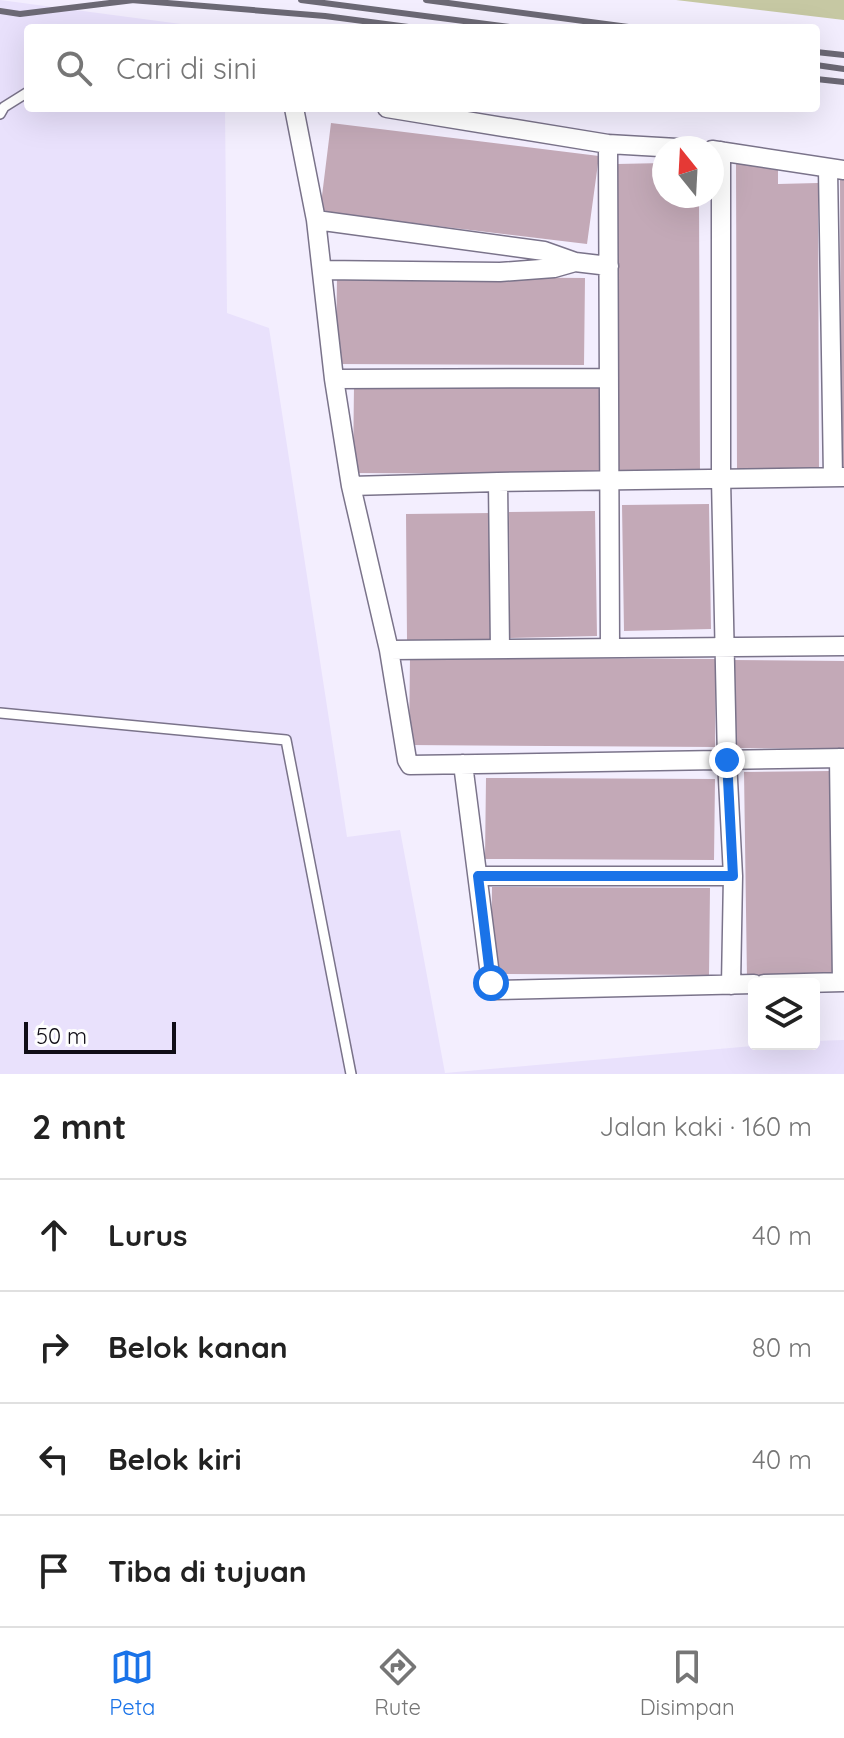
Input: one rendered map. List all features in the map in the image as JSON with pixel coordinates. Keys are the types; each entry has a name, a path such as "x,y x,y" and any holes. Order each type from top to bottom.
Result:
{"street":[{"path":"295,112 316,220 334,379 351,486 389,650 410,765 841,758 843,982 820,983"},
{"path":"412,112 608,144 652,147"},
{"path":"608,144 610,648"},
{"path":"351,486 838,477 836,169 724,151"},
{"path":"717,208 727,760 733,876 731,985"},
{"path":"316,220 544,251 575,262 609,266"},
{"path":"322,270 500,272 554,268 575,262"},
{"path":"334,379 609,378"},
{"path":"498,482 500,649"},
{"path":"389,650 844,646"},
{"path":"463,764 494,990 748,984"},
{"path":"478,876 733,876"}],"lane":[{"path":"0,114 4,107 24,94"},
{"path":"0,713 286,740 351,1074"}],"shaded area":[{"path":"0,0 181,24 24,24 24,112 225,112 227,313 269,328 347,837 400,830 445,1073 748,1046 748,1050 820,1050 820,1041 844,1040 844,1074 0,1074"}],"green space":[{"path":"676,0 844,0 844,20"}],"building":[{"path":"331,123 599,156 587,244 320,212"},
{"path":"778,161 778,184 818,183 819,470 737,471 736,162"},
{"path":"652,163 652,208 699,208 700,473 618,473 617,164"},
{"path":"840,179 844,179 844,466 841,466"},
{"path":"337,276 585,278 584,365 336,364"},
{"path":"354,385 603,386 602,474 353,473"},
{"path":"709,504 711,629 624,631 622,505"},
{"path":"595,511 597,636 510,638 509,512"},
{"path":"492,513 494,639 407,640 406,514"},
{"path":"410,657 716,659 715,747 409,745"},
{"path":"731,660 844,661 844,749 730,748"},
{"path":"831,771 833,977 747,979 744,772"},
{"path":"486,778 715,779 714,860 485,859"},
{"path":"492,887 710,888 709,975 491,974"}],"railway":[{"path":"131,0 386,24"},
{"path":"0,11 20,14 134,0"},
{"path":"301,0 486,24"},
{"path":"426,0 606,24"},
{"path":"820,52 844,55"},
{"path":"820,66 844,69"},
{"path":"820,79 844,82"}],"route":[{"path":"491,983 478,876 733,876 727,760"}]}
